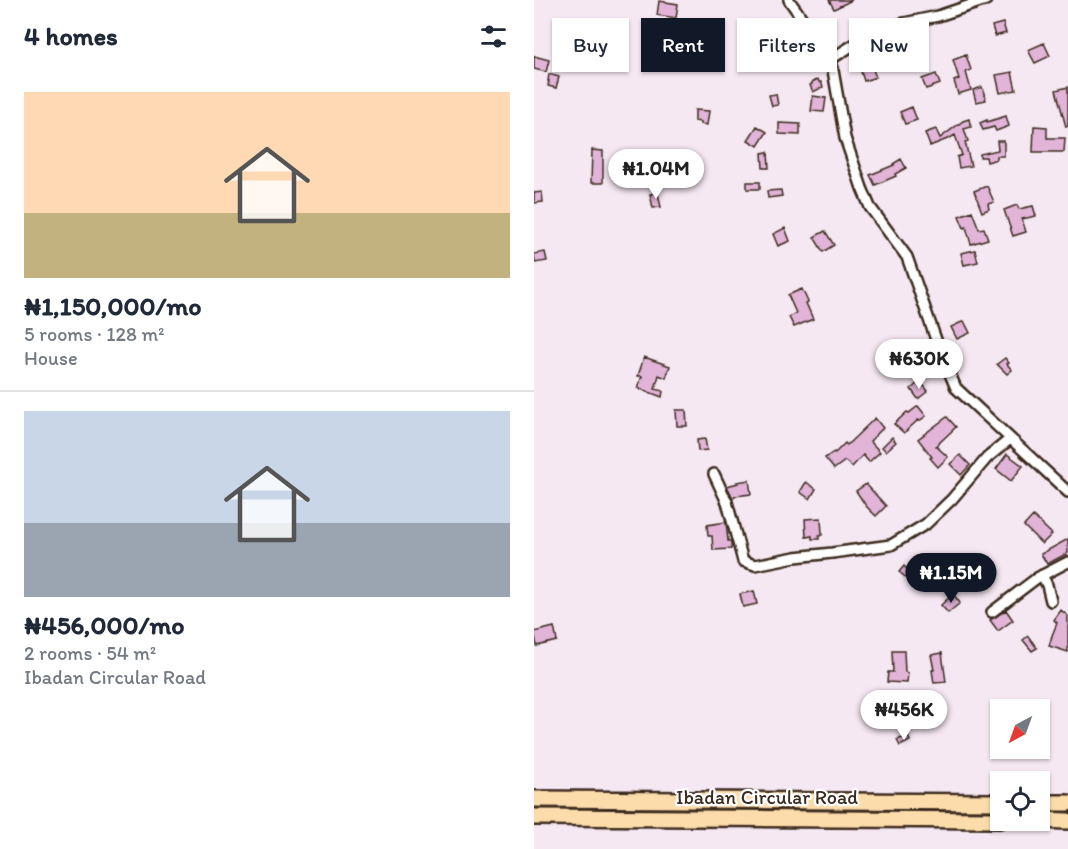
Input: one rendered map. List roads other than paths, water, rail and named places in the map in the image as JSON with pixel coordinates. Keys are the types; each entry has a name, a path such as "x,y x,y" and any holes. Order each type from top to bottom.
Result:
{"highway":[{"name":"Ibadan Circular Road","path":"534,799 990,802"},
{"path":"1050,803 1068,803"},
{"name":"Ibadan Circular Road","path":"534,817 990,820"},
{"path":"1050,820 1068,821"}],"street":[{"path":"789,0 802,18"},
{"path":"837,55 874,32 938,16 986,0"},
{"path":"833,72 845,138 862,188 870,207 908,257 940,351 956,388 1068,492"},
{"path":"714,474 727,502 743,561 755,565 795,557 891,545 926,524 952,499 987,458 1010,439"},
{"path":"992,612 1042,575 1068,562"},
{"path":"1042,575 1051,601"}]}
